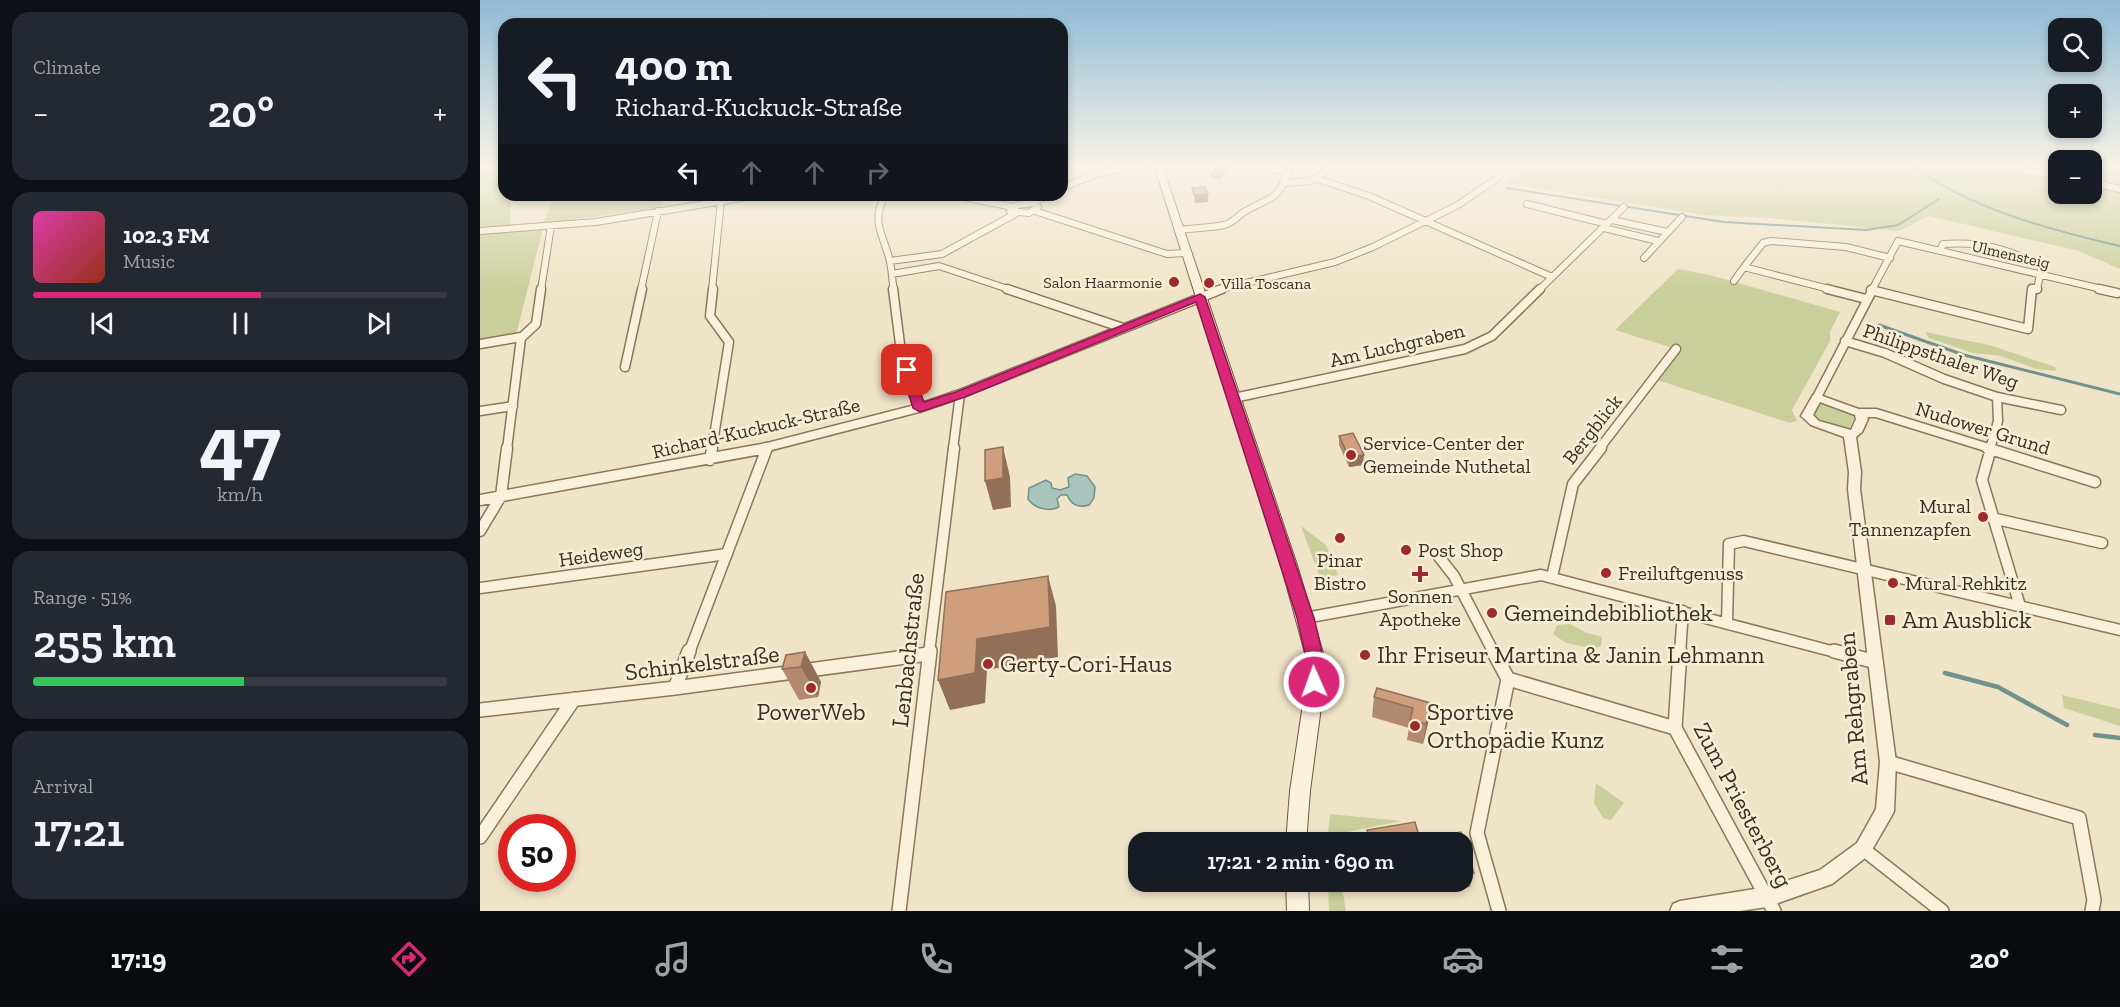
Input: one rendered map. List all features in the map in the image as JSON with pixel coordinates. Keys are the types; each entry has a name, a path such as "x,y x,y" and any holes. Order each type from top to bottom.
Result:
{"main road":[{"path":"1171,208 1305,618 1314,653 1315,684 1300,791 1297,832"},
{"path":"1297,892 1298,911"}],"street":[{"path":"480,231 597,222 680,208"},
{"path":"710,460 729,342 710,316 720,208"},
{"path":"878,208 881,237 890,261 901,352 920,408"},
{"path":"1004,208 1035,211 1167,254 1186,253"},
{"path":"890,261 942,254 1021,208"},
{"path":"1035,211 1038,208"},
{"path":"1178,230 1224,225 1233,222 1242,213 1253,208"},
{"path":"1396,208 1552,277"},
{"name":"Richard-Kuckuck-Straße","path":"480,500 710,460 767,448 920,408 1225,288 1335,262 1359,254 1452,208"},
{"path":"1541,208 1608,224 1658,242"},
{"name":"Am Luchgraben","path":"1234,398 1465,349 1492,336 1624,208"},
{"path":"625,368 658,211"},
{"path":"1644,258 1682,217"},
{"path":"1608,224 1667,232"},
{"path":"480,344 521,337 536,324 550,226"},
{"path":"1817,397 1860,413 1862,419 1856,432 1850,435 1815,423 1808,416 1817,397 1866,299 1898,241 1891,234"},
{"path":"1734,281 1763,243 1771,241 1846,247 1890,258"},
{"name":"Ulmensteig","path":"1898,241 2117,292"},
{"path":"1871,290 2028,329 2032,312 2028,304 2032,289 2037,289 2042,267 2015,251 1974,241 1943,244 1940,251"},
{"path":"939,267 942,254"},
{"path":"892,274 939,267 1123,328"},
{"path":"1744,267 1866,299"},
{"path":"480,531 501,496 521,337"},
{"name":"Philippsthaler Weg","path":"1845,341 1885,353 1944,379 1997,397 2061,411"},
{"name":"Bergblick","path":"1552,577 1573,483 1676,349"},
{"name":"Lenbachstraße","path":"899,911 910,834 928,654 960,394"},
{"path":"1997,397 1998,421 1982,480 2020,606"},
{"path":"480,411 513,406"},
{"name":"Nudower Grund","path":"1860,413 1876,413 2095,482"},
{"name":"Am Rehgraben","path":"1680,911 1771,904 1826,877 1863,849 1885,811 1888,762 1863,568 1850,435"},
{"path":"675,688 767,448"},
{"path":"1992,518 2102,543"},
{"path":"1727,623 1729,544 1744,541 2120,630"},
{"path":"1436,553 1461,589 1508,679 1477,833 1499,911"},
{"name":"Heideweg","path":"480,588 727,554"},
{"path":"1305,618 1533,576 1552,577 1876,662"},
{"name":"Zum Priesterberg","path":"1683,611 1675,728 1771,904"},
{"name":"Schinkelstraße","path":"480,710 675,688 928,654"},
{"path":"1508,679 1675,728"},
{"path":"480,837 574,699"},
{"path":"1888,762 2079,818 2094,900 2092,911"},
{"path":"1863,849 1942,911"}],"green space":[{"path":"480,208 511,208 510,224 543,224 549,208 658,208 544,224 516,335 480,342"},
{"path":"1657,208 2120,208 2120,269 2079,251 1929,216 1899,231 1769,218 1704,215"},
{"path":"1678,269 1710,275 1840,312 1830,332 1830,341 1792,410 1797,421 1790,423 1654,379 1676,349 1615,330"},
{"path":"1925,332 1989,345 2055,367 2057,371 2036,369 2001,356 1973,353 1929,338"},
{"path":"1822,403 1853,414 1855,418 1850,427 1846,430 1819,422 1814,416 1818,405"},
{"path":"1301,526 1326,545 1338,575 1320,578"},
{"path":"1570,624 1587,633 1602,637 1601,646 1594,649 1566,643 1553,634 1557,625"},
{"path":"2062,695 2120,709 2120,726 2064,708"},
{"path":"1596,783 1624,803 1611,820 1603,818 1594,803"},
{"path":"1330,814 1402,821 1347,832 1328,832"},
{"path":"1328,892 1343,892 1346,911 1329,911"}],"water":[{"path":"1075,474 1087,476 1095,487 1094,498 1089,505 1076,505 1067,495 1061,495 1057,499 1059,507 1047,509 1034,505 1028,499 1029,488 1046,480 1051,483 1052,488 1060,490 1069,487 1068,478"}],"building":[{"path":"1353,433 1364,455 1349,457 1339,436"},
{"path":"1003,447 1003,478 985,481 985,450"},
{"path":"1048,576 1050,627 977,639 975,673 938,680 946,592"},
{"path":"805,652 801,667 782,669 786,655"},
{"path":"1377,688 1431,703 1426,724 1410,720 1413,708 1374,697"},
{"path":"1415,822 1418,832 1368,832 1367,830"}],"waterway":[{"path":"1632,208 1724,222 1866,230 1898,225 1926,208"},
{"path":"1990,208 2037,225 2120,246"},
{"path":"1879,325 1964,355 2120,394"},
{"path":"1945,673 1998,687 2067,725"},
{"path":"2095,735 2120,738"}],"place":[{"name":"Salon Haarmonie","path":"1174,282"},
{"name":"Villa Toscana","path":"1209,283"},
{"name":"Service-Center der Gemeinde Nuthetal","path":"1351,455"},
{"name":"Mural Tannenzapfen","path":"1983,517"},
{"name":"Pinar Bistro","path":"1340,538"},
{"name":"Post Shop","path":"1406,550"},
{"name":"Freiluftgenuss","path":"1606,573"},
{"name":"Sonnen Apotheke","path":"1420,574"},
{"name":"Mural Rehkitz","path":"1893,583"},
{"name":"Gemeindebibliothek","path":"1492,613"},
{"name":"Am Ausblick","path":"1890,620"},
{"name":"Ihr Friseur Martina & Janin Lehmann","path":"1365,655"},
{"name":"Gerty-Cori-Haus","path":"988,664"},
{"name":"PowerWeb","path":"811,688"},
{"name":"Sportive Orthopädie Kunz","path":"1415,726"}],"route":[{"path":"907,370 920,408 1200,297 1305,618 1314,653 1314,682"}]}
